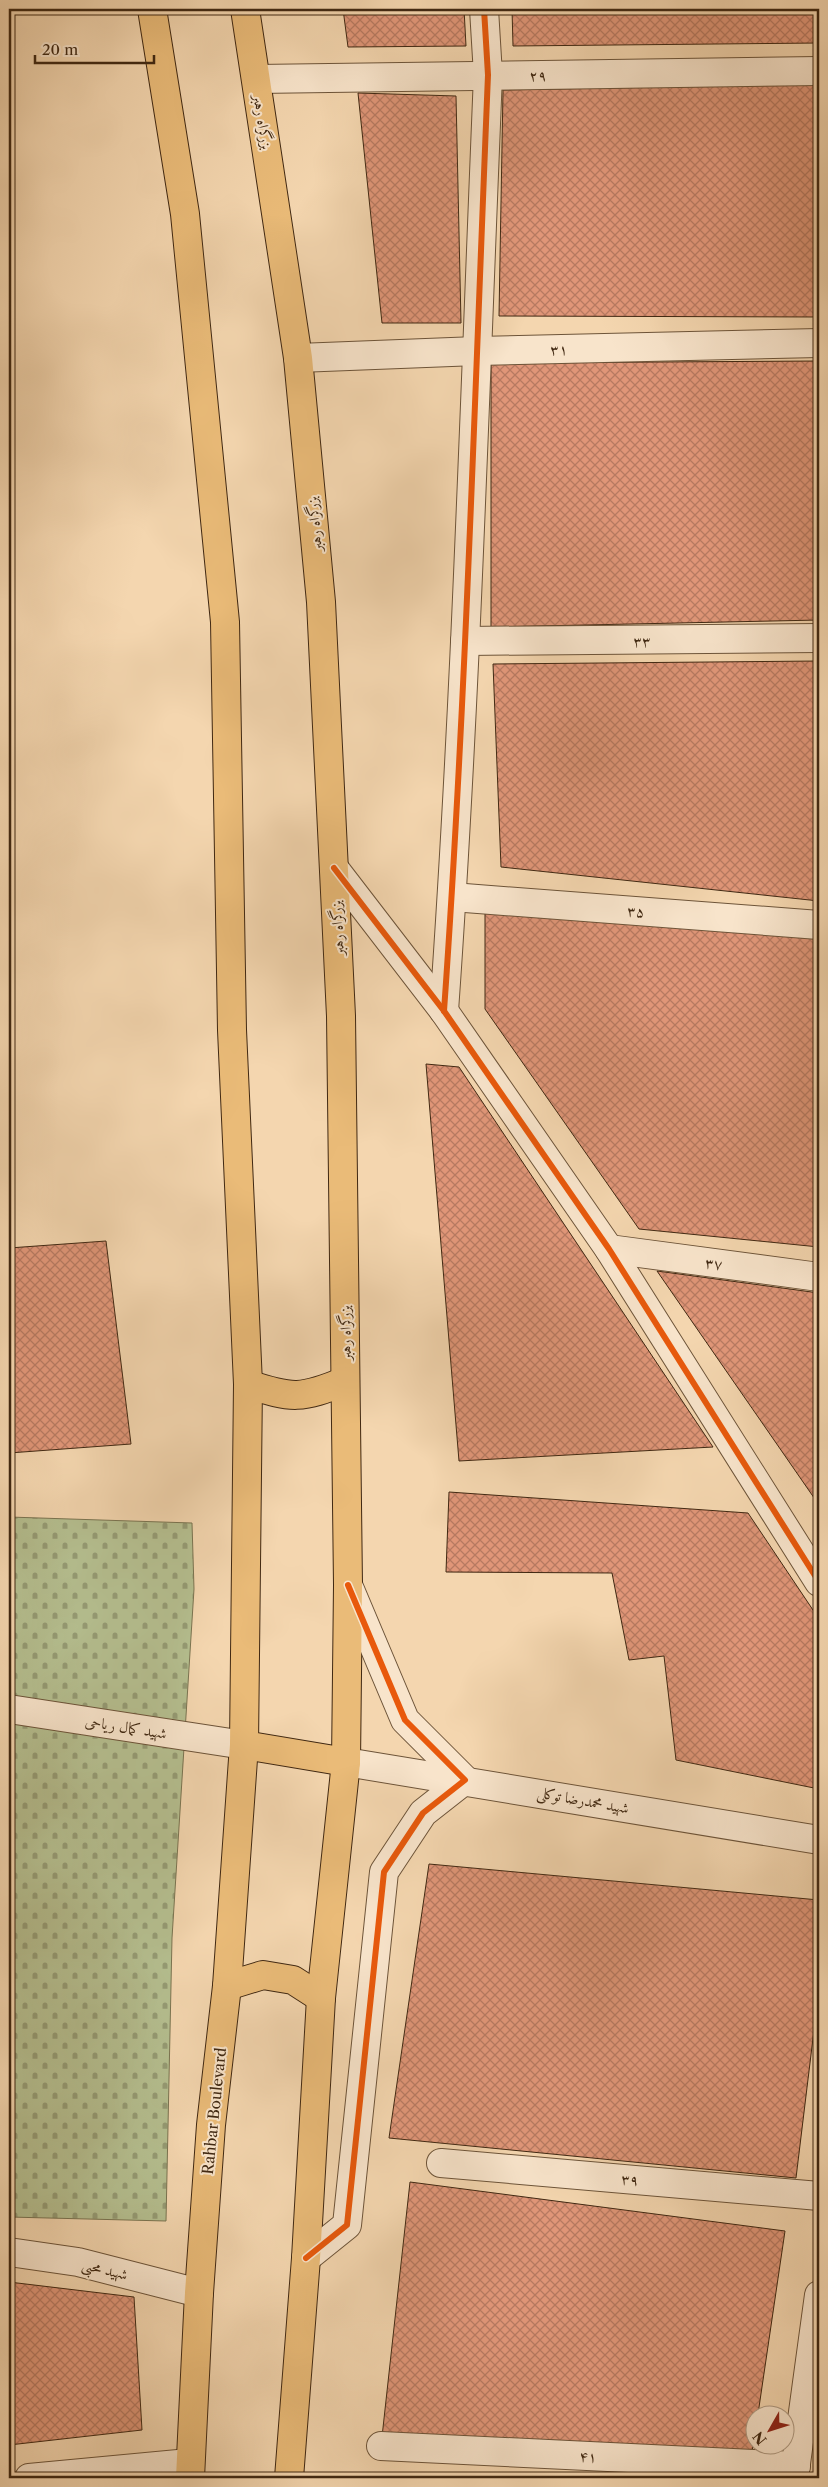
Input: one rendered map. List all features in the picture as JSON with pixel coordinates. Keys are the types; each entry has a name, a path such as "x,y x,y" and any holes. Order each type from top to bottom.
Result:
{"highway":[{"path":"152,9 185,214 225,622 232,1030 248,1384 244,1745 346,1762 321,1998 306,2258 289,2478"},
{"name":"بزرگراه رهبر","path":"245,9 298,358 321,602 341,1016 348,1585 346,1762"},
{"path":"248,1384 282,1395 314,1394 345,1381"},
{"name":"Rahbar Boulevard","path":"190,2471 199,2293 211,2125 228,1986 244,1745"},
{"path":"228,1986 263,1975 293,1980 321,1998"}],"street":[{"path":"444,1011 452,897 465,641 477,351 488,75 484,9"},
{"name":"۲۹","path":"256,79 819,71"},
{"name":"۳۱","path":"298,358 477,351 819,343"},
{"name":"۳۳","path":"465,641 819,638"},
{"path":"334,868 444,1011 609,1250 819,1582"},
{"name":"۳۵","path":"452,897 819,925"},
{"name":"۳۷","path":"609,1250 819,1277"},
{"path":"306,2258 347,2225 384,1872 423,1814 465,1780 405,1720 348,1585"},
{"name":"شهید کمال ریاحی","path":"9,1708 244,1745"},
{"name":"شهید محمدرضا توکلی","path":"346,1762 465,1780 819,1840"},
{"name":"۳۹","path":"441,2163 819,2196"},
{"name":"شهید محبی","path":"9,2252 78,2262 199,2293"},
{"path":"795,2472 819,2295"},
{"name":"۴۱","path":"381,2446 795,2472"},
{"path":"29,2478 190,2471"}],"green space":[{"path":"9,1517 192,1523 194,1589 172,1938 166,2221 9,2217"}],"building":[{"path":"343,9 464,9 466,46 348,47"},
{"path":"512,9 819,9 819,43 513,46"},
{"path":"819,84 819,317 499,316 503,90"},
{"path":"358,93 456,96 461,323 382,323"},
{"path":"819,361 819,620 491,627 491,363"},
{"path":"819,661 819,901 501,867 493,664"},
{"path":"485,912 819,939 819,1247 639,1229 485,1009"},
{"path":"426,1064 459,1067 713,1447 459,1461"},
{"path":"106,1241 131,1444 9,1453 9,1248"},
{"path":"657,1271 819,1293 819,1505"},
{"path":"449,1492 748,1513 819,1619 819,1789 676,1760 664,1656 629,1660 612,1573 446,1572"},
{"path":"429,1864 819,1900 819,1989 796,2178 389,2138"},
{"path":"410,2182 785,2231 759,2404 746,2404 746,2454 752,2454 751,2463 381,2446"},
{"path":"9,2282 134,2297 142,2430 9,2445"},
{"path":"417,2476 466,2478 417,2478"}],"cycle path":[{"path":"444,1011 452,894 474,426 488,75 484,9"},
{"path":"334,868 444,1011 609,1249 819,1582"},
{"path":"306,2258 347,2225 384,1872 423,1813 465,1780 405,1720 348,1585"}]}
